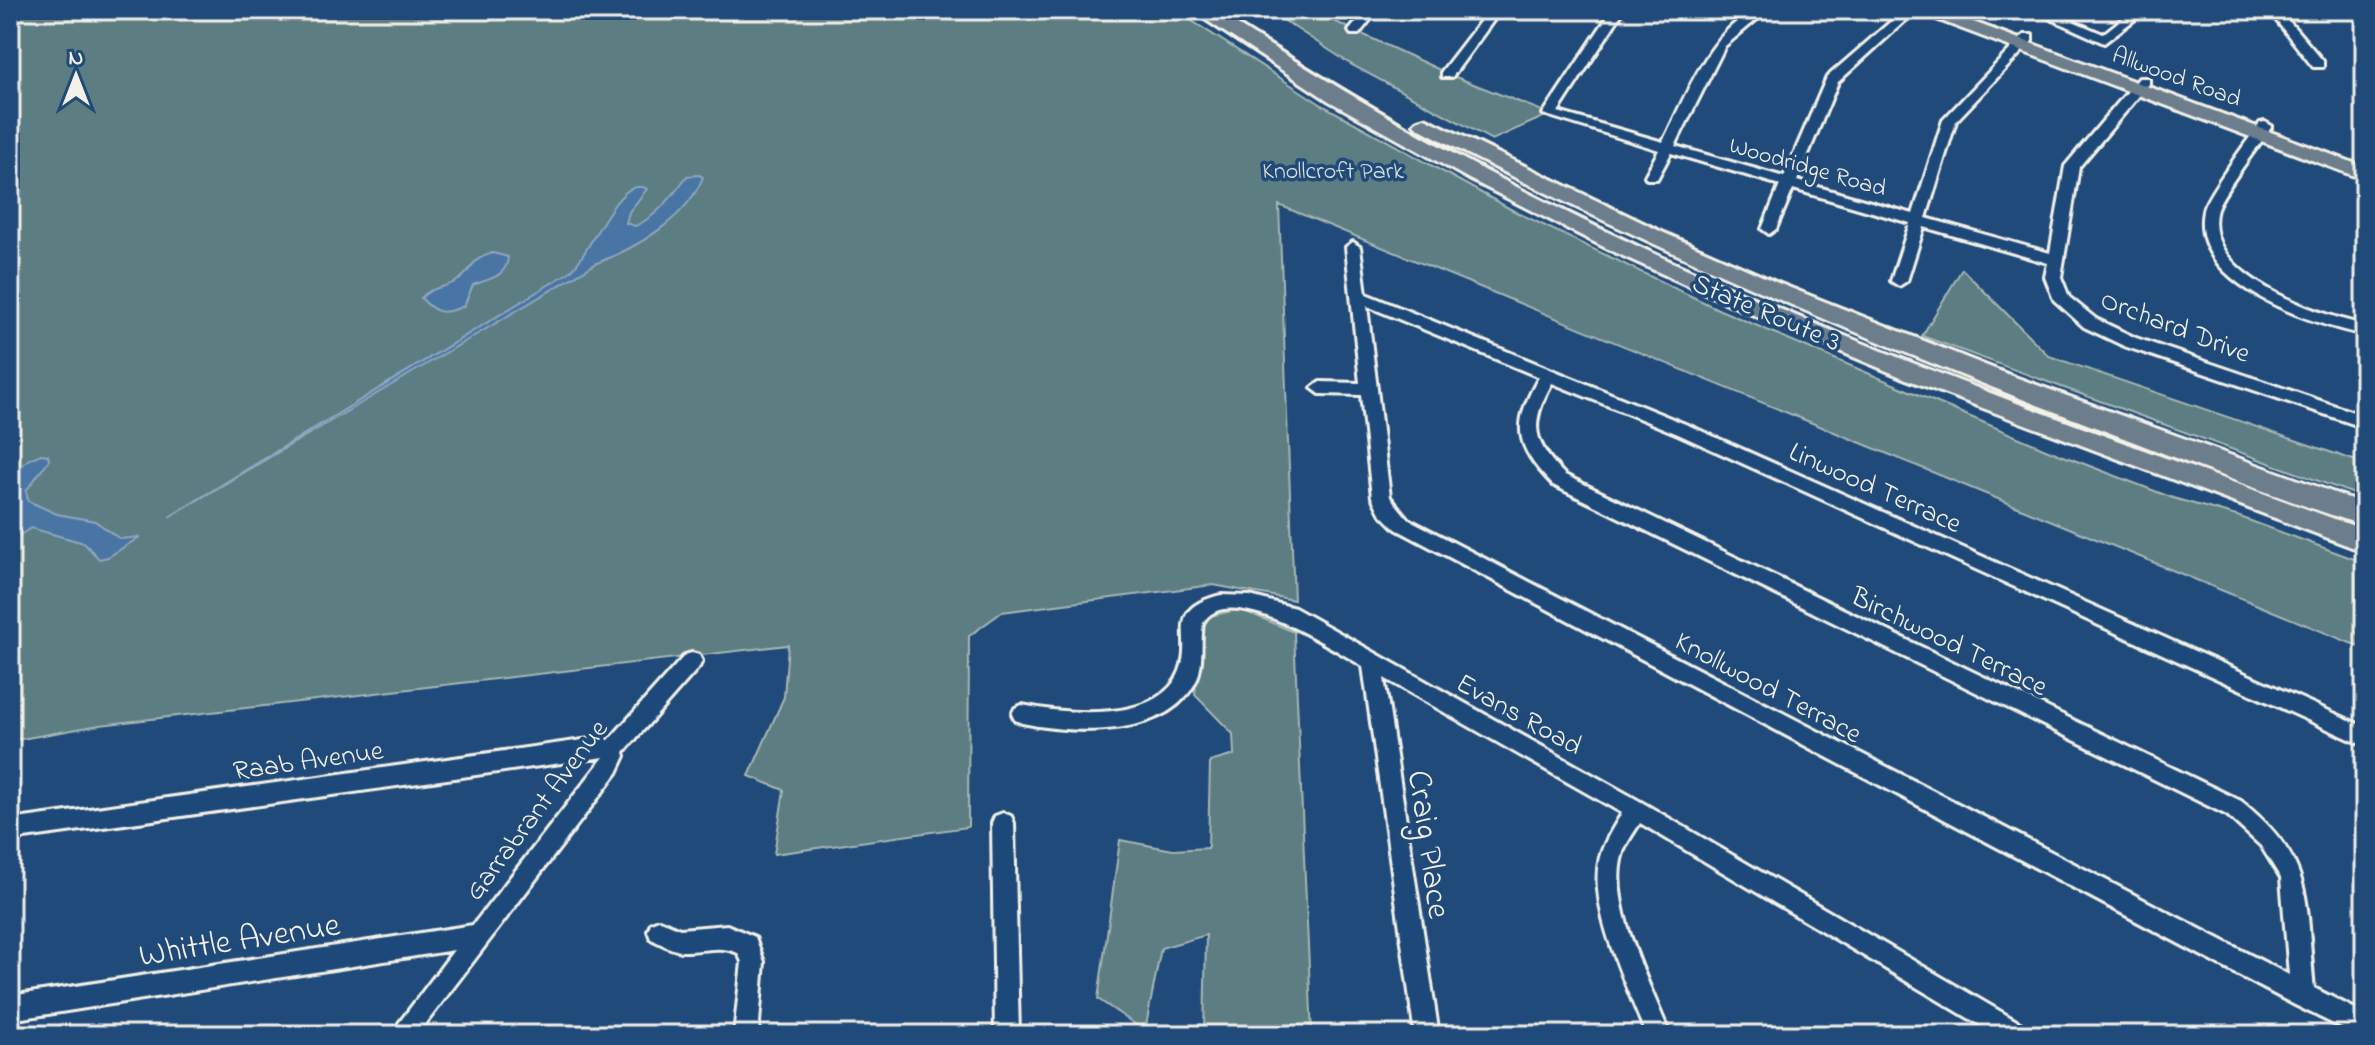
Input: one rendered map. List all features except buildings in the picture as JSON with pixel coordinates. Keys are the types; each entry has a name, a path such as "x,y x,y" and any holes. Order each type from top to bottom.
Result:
{"highway":[{"name":"State Route 3","path":"1201,10 1293,69 1431,150 1674,270 1969,395 2365,541"},
{"name":"State Route 3","path":"1235,10 1389,104 1567,197 1769,289 1991,379 2365,515"},
{"path":"1991,379 2365,504"}],"main road":[{"name":"Allwood Road","path":"1926,10 2024,41"},
{"name":"Allwood Road","path":"1953,10 2024,41 2364,171"}],"street":[{"path":"1355,31 1372,10"},
{"path":"1447,74 1495,10"},
{"name":"Woodridge Road","path":"1618,10 1550,114 2055,260"},
{"path":"1652,176 1720,44 1762,10"},
{"path":"1769,229 1832,80 1911,10"},
{"path":"2037,10 2104,39 2141,10"},
{"path":"2282,10 2282,20 2318,64"},
{"path":"1899,281 1950,120 2024,41"},
{"name":"Orchard Drive","path":"2141,85 2072,166 2055,260 2054,286 2062,300 2101,330 2365,422"},
{"path":"2262,130 2210,208 2206,223 2210,240 2237,273 2290,307 2312,318 2365,330"},
{"name":"Knollwood Terrace","path":"1353,247 1381,497 1386,508 1402,524 2365,1027"},
{"name":"Linwood Terrace","path":"1359,297 1699,437 2365,737"},
{"name":"Birchwood Terrace","path":"1548,376 1530,407 1527,429 1536,454 1559,480 2234,808 2256,825 2285,860 2292,878 2303,997"},
{"path":"1320,388 1369,389"},
{"name":"Evans Road","path":"1022,714 1054,722 1079,722 1128,717 1155,708 1175,694 1189,674 1193,620 1209,606 1254,604 1288,614 1636,810 2019,1035"},
{"name":"Garrabrant Avenue","path":"402,1035 613,763 613,750 692,661"},
{"name":"Craig Place","path":"1372,662 1427,1035"},
{"name":"Raab Avenue","path":"10,830 597,747 613,750"},
{"path":"1636,810 1610,856 1607,879 1613,907 1658,1035"},
{"path":"1003,823 1007,1035"},
{"path":"659,931 679,940 727,936 747,945 753,962 746,1035"},
{"name":"Whittle Avenue","path":"10,1008 478,935"}],"green space":[{"name":"Knollcroft Park","path":"10,10 1175,10 1322,105 1514,211 1720,310 2048,450 2173,498 2240,517 2365,563 2365,649 1279,205 1294,600 1213,585 1002,612 969,636 968,827 774,854 784,790 749,776 784,697 788,645 100,725 10,741"},
{"path":"1268,10 1310,10 1453,76 1550,114 1492,140 1352,65"},
{"path":"1962,269 2049,356 2365,464 2365,498 1922,336"},
{"path":"1240,609 1294,632 1312,1035 1204,1035 1206,935 1161,948 1145,1031 1098,999 1120,840 1173,850 1208,848 1210,762 1234,755 1233,734 1195,695 1202,618"}],"water":[{"path":"687,176 703,177 685,206 659,230 597,263 169,517 568,273 625,193 636,187 647,189 629,212 626,223 635,226 658,211"},
{"path":"493,253 508,257 507,264 501,273 473,285 464,306 440,311 421,298 457,281 475,262"},
{"path":"41,454 48,455 49,460 26,491 28,501 57,514 95,521 120,539 140,537 108,557 99,559 84,543 31,528 20,535 10,531 10,477 29,459"}]}
